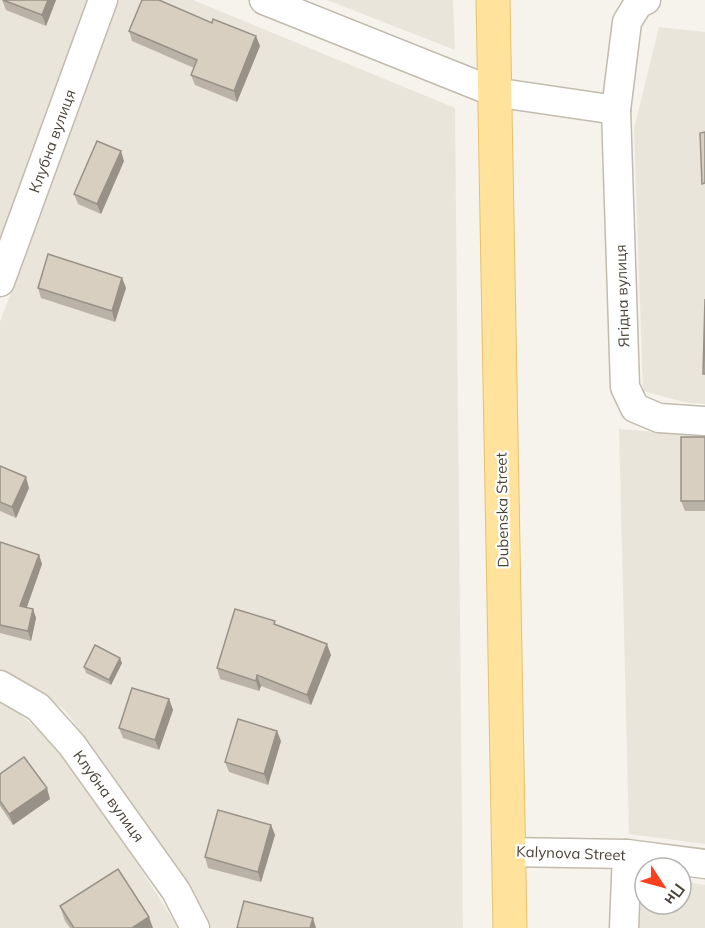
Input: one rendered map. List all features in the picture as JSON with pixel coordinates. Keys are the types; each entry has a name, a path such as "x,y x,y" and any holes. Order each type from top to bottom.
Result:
{"main road":[{"name":"Dubenska Street","path":"493,0 510,928"}],"street":[{"name":"Клубна вулиця","path":"0,282 103,0"},
{"path":"264,0 494,92 616,110"},
{"name":"Ягідна вулиця","path":"646,0 638,4 627,22 616,110 625,387 635,408 659,418 705,421"},
{"name":"Клубна вулиця","path":"0,685 38,707 72,745 176,891 195,928"},
{"name":"Kalynova Street","path":"508,852 627,854 705,864"},
{"path":"624,928 627,854"}],"shaded area":[{"path":"0,0 87,0 0,240"},
{"path":"119,0 193,0 455,108 463,928 211,928 188,882 65,710 10,674 0,671 0,322"},
{"path":"327,0 453,0 455,50"},
{"path":"659,27 705,32 705,404 684,402 643,391 634,129"},
{"path":"619,429 705,436 705,844 629,834"},
{"path":"0,698 40,731 95,796 178,928 0,928"},
{"path":"693,883 705,885 705,928 635,928 638,916 693,916"}],"building":[{"path":"3,0 48,0 42,15"},
{"path":"142,0 159,0 212,23 213,19 256,36 234,91 191,75 197,60 129,31"},
{"path":"705,132 705,183 702,184 700,133"},
{"path":"97,141 121,151 97,204 74,194"},
{"path":"48,254 122,278 112,311 38,288"},
{"path":"705,299 705,374 703,374"},
{"path":"681,437 705,437 705,501 681,501"},
{"path":"0,466 26,477 12,507 0,502"},
{"path":"0,542 39,555 20,606 33,609 28,631 0,625"},
{"path":"235,609 275,621 274,624 327,644 307,695 257,675 256,681 217,668"},
{"path":"95,645 120,658 109,680 84,667"},
{"path":"132,688 169,699 155,740 119,728"},
{"path":"238,719 277,731 264,774 225,762"},
{"path":"24,757 47,788 9,814 0,801 0,774"},
{"path":"218,810 271,825 258,872 205,857"},
{"path":"118,869 149,917 132,928 74,928 60,906"},
{"path":"244,901 313,918 310,928 237,928"}]}
